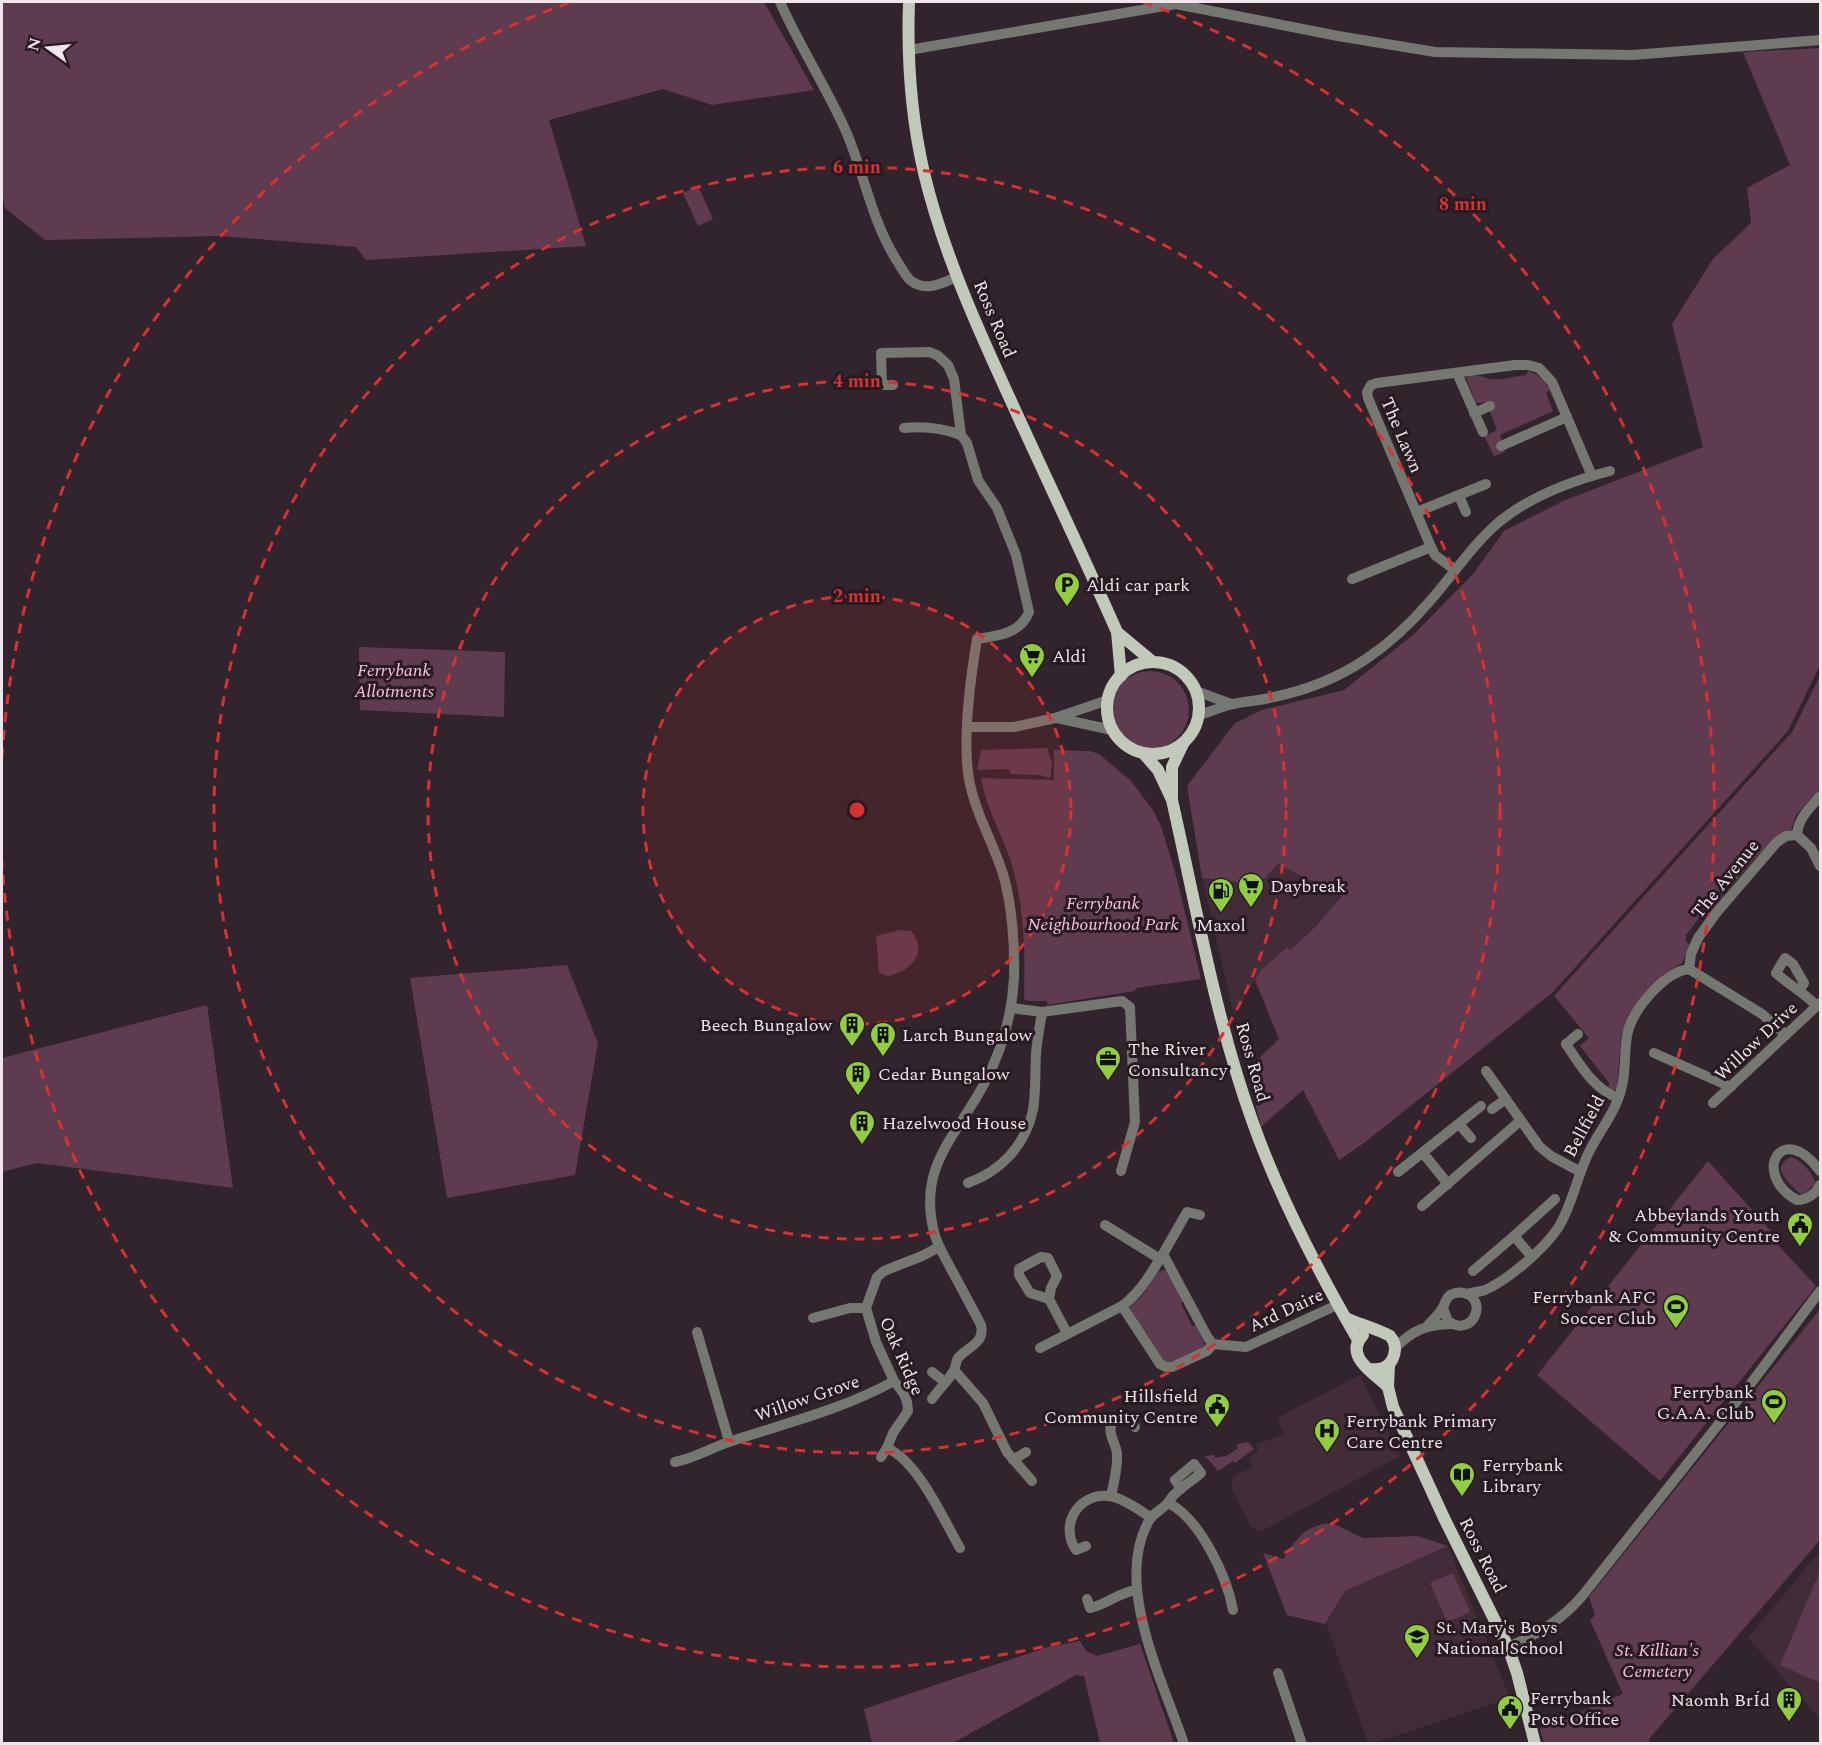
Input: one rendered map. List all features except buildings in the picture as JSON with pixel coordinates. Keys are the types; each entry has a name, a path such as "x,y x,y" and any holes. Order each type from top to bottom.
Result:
{"main road":[{"name":"Ross Road","path":"909,2 912,101 924,171 939,226 957,277 1001,379 1117,632"},
{"path":"1117,632 1153,662"},
{"path":"1117,632 1121,676"},
{"path":"1153,662 1168,664 1180,670 1192,682 1199,697 1199,715 1193,732 1183,744 1172,767 1172,800 1158,770 1144,754 1128,747 1112,730 1107,712 1108,700 1114,685 1121,676 1134,666 1153,662"},
{"path":"1144,754 1164,753 1183,744"},
{"name":"Ross Road","path":"1172,800 1223,1024 1253,1125 1281,1192 1337,1305 1358,1340"},
{"path":"1346,1318 1391,1337 1395,1355 1389,1365 1388,1387"},
{"path":"1379,1331 1365,1333 1358,1340 1356,1348 1358,1360 1388,1387"},
{"path":"1368,1369 1378,1370 1389,1365"},
{"name":"Ross Road","path":"1388,1387 1393,1407 1406,1439 1508,1647 1520,1683 1535,1743"}],"street":[{"path":"780,2 845,131 882,233 899,264 910,280 926,287 936,286 957,277"},
{"path":"909,50 1176,4 1338,36 1435,52 1633,56 1821,40"},
{"path":"893,385 882,385 881,353 929,352 944,359 954,379 961,435 966,442 978,480 997,508 1016,555 1029,612 1026,620 1011,632 1001,636 977,639 970,684 969,778 974,801 1003,875 1014,947 1011,1008 999,1053 985,1082 937,1161 931,1189 930,1210 939,1247"},
{"name":"The Lawn","path":"1455,570 1435,555 1431,547 1368,398 1368,388 1377,383 1515,365 1539,368 1552,382 1592,476"},
{"path":"1457,373 1483,432"},
{"path":"1474,413 1490,406"},
{"path":"1501,446 1567,417"},
{"path":"904,428 946,429 961,435"},
{"path":"1199,715 1231,704 1276,697 1306,689 1338,676 1368,658 1407,625 1500,521 1550,491 1610,471"},
{"path":"1417,512 1486,484"},
{"path":"1459,496 1466,512"},
{"path":"1352,579 1431,547"},
{"path":"1196,691 1231,704"},
{"path":"968,727 1014,727 1055,718 1108,700"},
{"path":"1055,718 1112,730"},
{"path":"1821,796 1797,826 1797,835 1811,848 1821,866"},
{"name":"The Avenue","path":"1689,969 1691,954 1698,939 1717,912 1777,842 1786,836 1797,835"},
{"path":"1689,969 1762,1014 1786,1035"},
{"name":"Bellfield","path":"1467,1294 1485,1290 1532,1257 1558,1227 1566,1211 1579,1171 1623,1086 1627,1035 1635,1016 1643,1004 1671,975 1689,969"},
{"path":"1800,990 1819,1004"},
{"path":"1011,1008 1042,1012 1122,1001 1130,1007 1135,1122 1121,1171"},
{"name":"Willow Drive","path":"1713,1103 1819,1004"},
{"path":"968,1183 994,1170 1009,1158 1024,1137 1033,1108 1036,1052 1042,1012"},
{"path":"1578,1034 1561,1043 1599,1088 1618,1098"},
{"path":"1654,1053 1731,1087"},
{"path":"1486,1071 1539,1146 1551,1156 1579,1171"},
{"path":"1398,1172 1459,1124 1486,1107 1506,1099"},
{"path":"1422,1206 1520,1121"},
{"path":"1459,1124 1471,1138"},
{"path":"1818,1193 1801,1200 1793,1197 1775,1178 1773,1163 1781,1152 1787,1149 1798,1150 1804,1152 1821,1171"},
{"path":"1423,1153 1448,1184"},
{"path":"1473,1271 1555,1199"},
{"path":"1040,1348 1122,1306 1132,1298 1144,1285 1187,1212 1200,1215"},
{"path":"1105,1225 1162,1256 1213,1344 1207,1351 1172,1367 1166,1367 1160,1364 1122,1306"},
{"path":"1514,1236 1532,1257"},
{"name":"Oak Ridge","path":"932,1399 955,1371 959,1358 976,1344 983,1331 939,1247 884,1271 877,1277 866,1308 876,1342 894,1381 904,1394 908,1411 889,1440 884,1453 897,1452 915,1471 960,1548"},
{"name":"Bellfield","path":"1476,1307 1485,1290"},
{"path":"1508,1647 1543,1630 1573,1606 1752,1382 1821,1291"},
{"path":"1395,1348 1408,1335 1428,1325 1452,1294 1462,1292 1475,1301 1476,1314 1471,1322 1462,1325 1428,1325"},
{"path":"1049,1299 1067,1333"},
{"name":"Ard Daire","path":"1213,1344 1246,1347 1337,1305"},
{"path":"813,1318 850,1308 866,1308"},
{"path":"1443,1308 1445,1317 1452,1324"},
{"path":"1379,1331 1408,1335"},
{"path":"697,1332 729,1442"},
{"path":"955,1371 983,1403 1007,1452 1032,1481"},
{"name":"Oak Ridge","path":"932,1372 945,1382"},
{"name":"Willow Grove","path":"675,1462 693,1458 729,1442 869,1395 894,1381"},
{"path":"1111,1496 1117,1457 1110,1426 1113,1421 1125,1418 1131,1420 1135,1427"},
{"path":"1013,1460 1026,1452"},
{"path":"1181,1488 1151,1518 1141,1544 1137,1563 1137,1590 1142,1622 1184,1743"},
{"path":"1086,1546 1076,1550 1071,1544 1068,1529 1074,1512 1085,1500 1098,1496 1111,1496 1151,1518"},
{"path":"1168,1503 1184,1512 1208,1546 1229,1591 1233,1610"},
{"path":"1087,1599 1090,1608 1100,1606 1119,1594 1137,1590"},
{"path":"1278,1673 1302,1743"}],"shaded area":[{"path":"1278,864 1343,896 1290,950 1287,947 1261,970 1234,1015 1202,878 1249,884 1265,878"},
{"name":"Ferrybank Primary Care Centre","path":"1360,1375 1400,1456 1262,1531 1251,1527 1231,1488 1234,1476 1253,1467 1249,1458 1258,1451 1257,1444 1284,1434 1277,1418"},
{"name":"St. Mary's Boys National School","path":"1448,1546 1510,1698 1375,1743 1368,1743 1326,1623 1345,1591"},
{"path":"1820,1551 1820,1719 1748,1638"}],"green space":[{"path":"2,2 764,2 814,90 712,105 663,89 549,120 586,246 366,260 356,247 220,236 45,240 5,208 2,191"},
{"path":"1820,48 1820,665 1788,731 1552,993 1364,1143 1339,1160 1303,1090 1261,1127 1247,1070 1279,1039 1255,980 1261,970 1287,947 1290,950 1314,928 1342,896 1278,864 1265,878 1249,884 1202,878 1187,786 1235,723 1262,710 1344,690 1414,634 1473,574 1504,531 1563,501 1703,447 1672,324 1713,259 1751,223 1747,188 1790,165 1743,52"},
{"path":"698,186 713,219 698,226 683,193"},
{"path":"1528,371 1541,378 1548,386 1550,390 1546,393 1553,411 1500,435 1505,452 1494,456 1484,436 1497,430 1490,412 1494,405 1492,402 1476,403 1466,377 1476,375 1498,379 1526,375"},
{"name":"Ferrybank Allotments","path":"359,647 505,652 504,717 360,710"},
{"path":"1150,671 1165,674 1182,688 1189,710 1186,725 1172,742 1150,749 1135,746 1118,732 1111,710 1114,695 1128,678"},
{"path":"1820,676 1820,788 1796,815 1791,830 1781,835 1757,856 1704,920 1700,917 1686,935 1686,942 1690,944 1682,963 1664,974 1641,998 1628,1017 1621,1036 1617,1087 1614,1091 1609,1090 1609,1083 1580,1046 1589,1038 1554,996 1792,732"},
{"path":"1047,748 1052,763 1050,778 1040,775 1011,774 1008,769 977,770 981,750"},
{"name":"Ferrybank Neighbourhood Park","path":"1054,750 1090,751 1099,754 1131,781 1153,810 1161,826 1177,879 1201,979 1136,988 1135,991 1047,1005 1047,1001 1024,999 1020,899 1012,865 983,789 981,778 1054,780"},
{"path":"900,930 911,931 916,939 918,954 914,961 902,971 886,976 879,972 876,936"},
{"path":"567,965 598,1043 575,1175 447,1198 410,978"},
{"path":"207,1005 233,1188 37,1163 2,1172 2,1058"},
{"path":"1791,1157 1806,1167 1816,1183 1804,1194 1799,1193 1790,1184 1781,1170 1781,1166"},
{"name":"Ferrybank AFC Soccer Club","path":"1708,1161 1781,1242 1778,1245 1816,1286 1660,1481 1537,1375"},
{"path":"1169,1271 1183,1301 1181,1304 1192,1326 1196,1326 1205,1346 1192,1356 1163,1363 1129,1308 1145,1292 1158,1272"},
{"name":"Ferrybank G.A.A. Club","path":"1820,1309 1820,1540 1649,1739 1650,1743 1544,1743 1540,1729 1623,1694 1590,1620 1595,1615 1589,1597"},
{"path":"1248,1442 1254,1449 1235,1463 1233,1461 1218,1471 1205,1456 1214,1455 1215,1458 1226,1456 1237,1449 1237,1444"},
{"path":"1332,1523 1363,1538 1418,1536 1448,1546 1345,1591 1325,1624 1287,1615 1263,1553 1283,1559 1308,1530"},
{"path":"1820,1571 1820,1683 1780,1665"},
{"path":"1453,1573 1470,1612 1447,1622 1430,1583"},
{"path":"1080,1641 1086,1651 1097,1656 1140,1644 1174,1743 1100,1743 1084,1676 1076,1675 953,1743 872,1743 864,1709 1048,1647"}],"place":[{"name":"Aldi car park","path":"1067,608"},
{"name":"Aldi","path":"1032,679"},
{"name":"Daybreak","path":"1251,909"},
{"name":"Maxol","path":"1221,914"},
{"name":"Beech Bungalow","path":"852,1048"},
{"name":"Larch Bungalow","path":"883,1058"},
{"name":"The River Consultancy","path":"1108,1082"},
{"name":"Cedar Bungalow","path":"858,1097"},
{"name":"Hazelwood House","path":"862,1146"},
{"name":"Abbeylands Youth & Community Centre","path":"1800,1248"},
{"name":"Ferrybank AFC Soccer Club","path":"1676,1330"},
{"name":"Ferrybank G.A.A. Club","path":"1774,1425"},
{"name":"Hillsfield Community Centre","path":"1217,1429"},
{"name":"Ferrybank Primary Care Centre","path":"1327,1454"},
{"name":"Ferrybank Library","path":"1462,1498"},
{"name":"St. Mary's Boys National School","path":"1417,1660"},
{"name":"Naomh BrÍd","path":"1789,1723"},
{"name":"Ferrybank Post Office","path":"1510,1731"}],"park label":[{"name":"St. Killian's Cemetery","path":"1657,1660"}]}
